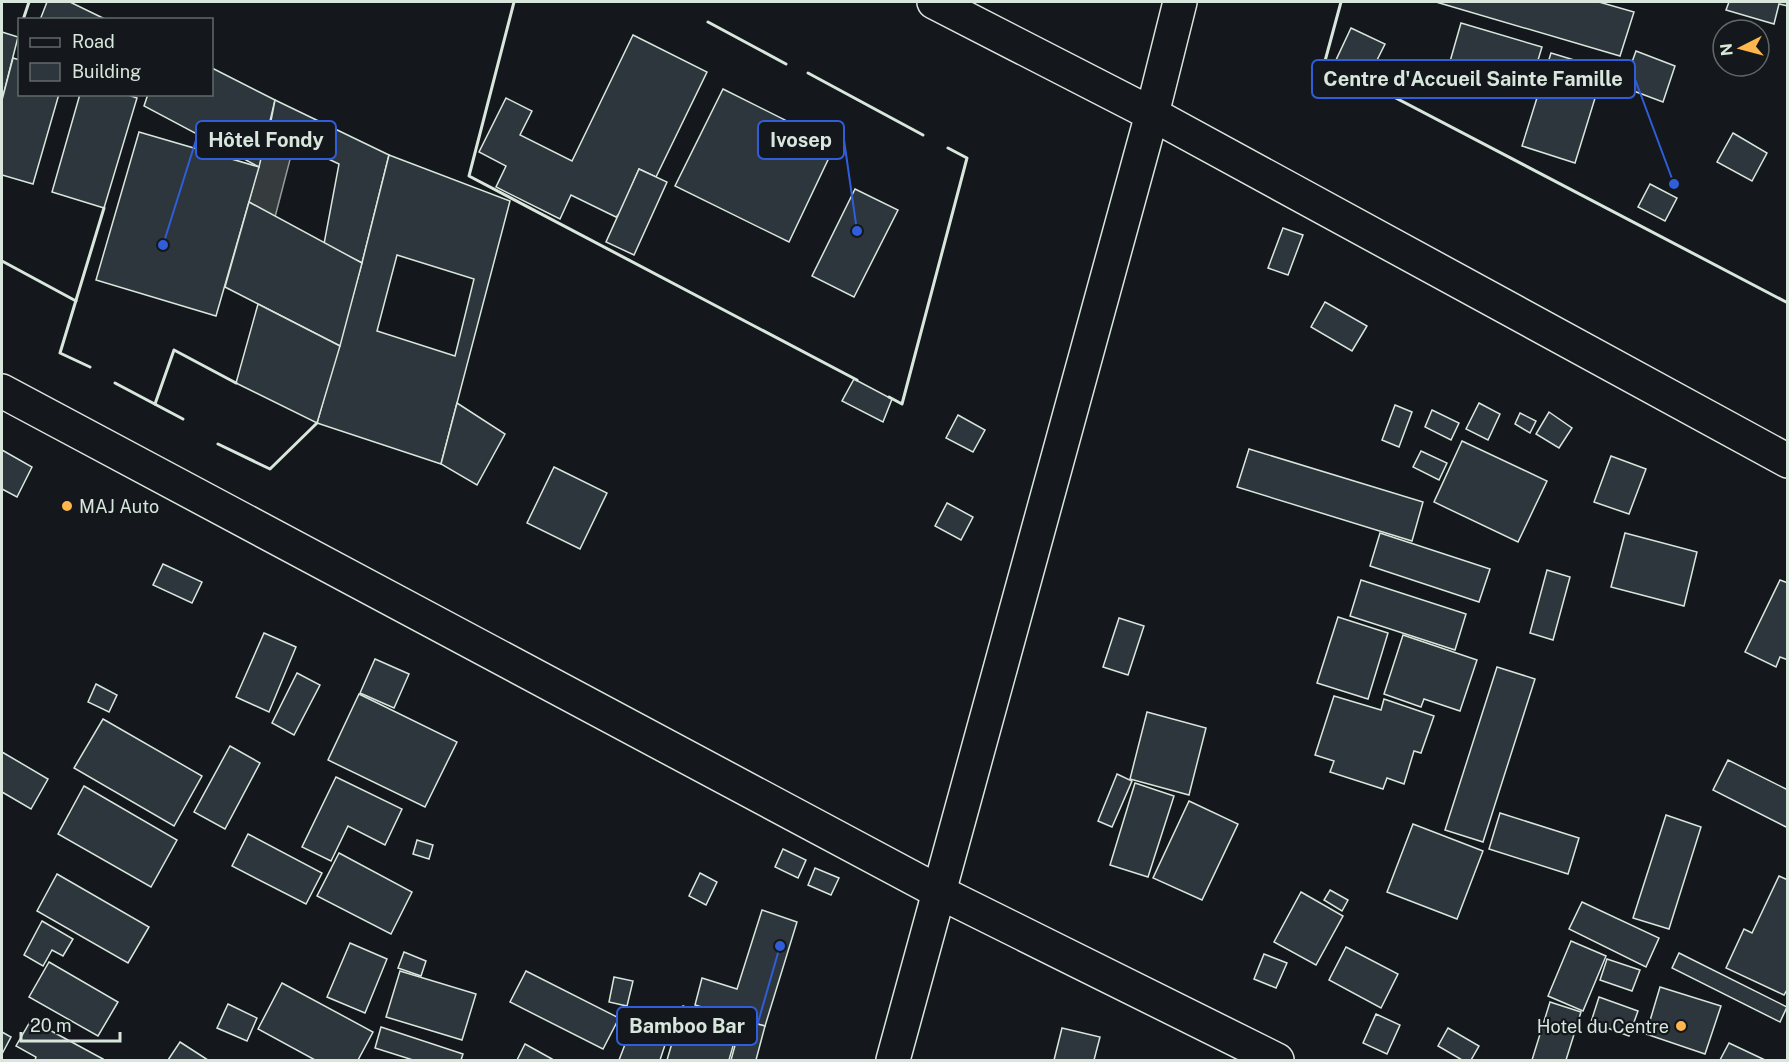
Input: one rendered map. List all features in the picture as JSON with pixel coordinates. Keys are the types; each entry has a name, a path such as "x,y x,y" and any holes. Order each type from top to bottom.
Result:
{"street":[{"path":"934,2 1152,114 1788,461"},
{"path":"894,1060 1152,114 1180,2"},
{"path":"2,391 941,893 1277,1060"}],"shaded area":[{"path":"266,139 292,152 275,217 249,202"}],"building":[{"path":"47,2 70,2 103,18 41,18"},
{"path":"1436,2 1599,2 1634,12 1620,56"},
{"path":"1729,2 1788,2 1788,6 1779,4 1774,24 1771,23 1771,18 1753,18 1726,10"},
{"path":"1461,23 1542,47 1527,96 1447,72"},
{"path":"1351,28 1385,44 1369,76 1336,60"},
{"path":"2,32 18,37 2,100"},
{"path":"633,35 707,72 656,177 639,169 620,213 616,217 571,195 560,219 496,187 506,166 479,152 506,98 532,111 520,135 572,161"},
{"path":"1636,51 1675,66 1663,102 1623,87"},
{"path":"1551,53 1604,69 1575,163 1522,146"},
{"path":"13,58 18,59 18,96 58,96 33,184 2,175 2,100"},
{"path":"213,69 275,100 259,167 144,106 147,96 213,96"},
{"path":"723,89 835,145 789,242 675,186"},
{"path":"79,96 137,98 104,208 52,192"},
{"path":"275,100 389,155 362,263 324,244 339,164 269,131"},
{"path":"139,132 259,167 216,316 96,280"},
{"path":"1733,133 1767,153 1752,181 1717,162"},
{"path":"389,155 510,201 441,464 317,423 362,263","holes":["397,255 474,279 455,356 377,331"]},
{"path":"639,169 667,182 634,255 606,242"},
{"path":"1650,184 1677,198 1665,221 1638,207"},
{"path":"855,189 898,210 854,297 812,276"},
{"path":"249,202 362,263 340,346 225,287"},
{"path":"1283,228 1303,235 1288,275 1268,268"},
{"path":"1325,302 1367,326 1352,351 1311,327"},
{"path":"258,304 340,346 317,423 236,383"},
{"path":"854,379 892,399 883,422 842,401"},
{"path":"457,403 505,434 477,485 441,464"},
{"path":"1479,403 1500,414 1488,440 1466,429"},
{"path":"1395,405 1412,412 1399,447 1382,440"},
{"path":"1432,410 1459,423 1451,440 1425,427"},
{"path":"1549,412 1572,428 1559,448 1536,434"},
{"path":"1520,413 1536,421 1530,433 1515,424"},
{"path":"958,415 985,430 973,452 946,438"},
{"path":"1462,441 1547,481 1518,542 1434,502"},
{"path":"1249,449 1423,502 1412,541 1237,487"},
{"path":"2,450 32,467 17,497 2,489"},
{"path":"1421,451 1447,463 1439,480 1413,467"},
{"path":"1611,456 1646,469 1629,514 1594,502"},
{"path":"554,467 607,493 580,549 527,523"},
{"path":"947,503 973,517 961,540 935,526"},
{"path":"1380,533 1490,569 1479,602 1370,566"},
{"path":"1625,533 1697,552 1684,606 1611,587"},
{"path":"163,564 202,582 192,603 153,585"},
{"path":"1547,570 1570,577 1553,640 1530,633"},
{"path":"1361,580 1466,614 1455,650 1350,616"},
{"path":"1780,580 1788,583 1788,660 1780,657 1776,667 1745,652"},
{"path":"1338,617 1388,633 1368,699 1317,683"},
{"path":"1119,618 1144,626 1128,675 1103,667"},
{"path":"264,633 296,647 269,712 236,697"},
{"path":"1403,635 1477,660 1460,711 1424,699 1421,707 1384,694"},
{"path":"375,659 409,674 394,708 360,693"},
{"path":"1497,667 1535,679 1483,842 1445,830"},
{"path":"297,673 320,685 294,735 272,723"},
{"path":"96,684 117,695 109,712 88,702"},
{"path":"359,694 457,742 425,807 328,760"},
{"path":"1334,696 1381,710 1384,699 1434,716 1421,753 1414,751 1404,784 1387,778 1383,789 1330,772 1334,761 1315,755"},
{"path":"1147,712 1206,728 1189,795 1130,779"},
{"path":"103,719 202,776 174,826 74,768"},
{"path":"230,746 260,763 225,829 194,812"},
{"path":"2,752 48,779 31,809 2,792"},
{"path":"1728,760 1788,790 1788,828 1713,790"},
{"path":"1117,774 1132,781 1112,827 1098,821"},
{"path":"336,777 402,809 385,845 348,826 331,861 302,847"},
{"path":"1135,783 1174,796 1148,877 1110,865"},
{"path":"84,786 177,840 151,887 58,834"},
{"path":"1189,801 1238,824 1202,900 1153,878"},
{"path":"1500,813 1579,838 1568,874 1489,849"},
{"path":"1666,815 1701,827 1669,929 1633,918"},
{"path":"1413,824 1483,851 1457,919 1387,892"},
{"path":"248,834 322,873 306,904 232,866"},
{"path":"417,840 433,845 429,859 413,854"},
{"path":"783,849 806,860 798,878 775,867"},
{"path":"339,853 412,892 391,934 317,896"},
{"path":"815,868 839,878 831,895 808,885"},
{"path":"700,873 717,882 706,905 689,896"},
{"path":"57,874 149,927 128,963 37,911"},
{"path":"1779,876 1788,880 1788,988 1784,995 1726,968 1744,929 1752,933"},
{"path":"1330,890 1348,900 1342,911 1324,900"},
{"path":"1301,892 1343,916 1316,965 1274,942"},
{"path":"1582,902 1659,938 1646,967 1569,929"},
{"path":"762,910 797,922 765,1026 695,1005 702,978 737,989"},
{"path":"42,921 73,939 63,956 52,950 43,966 24,955"},
{"path":"1571,941 1606,956 1583,1011 1548,996"},
{"path":"350,943 387,959 365,1013 327,997"},
{"path":"1346,947 1398,974 1381,1008 1329,980"},
{"path":"404,952 426,961 421,976 398,968"},
{"path":"1679,953 1787,1007 1780,1022 1672,968"},
{"path":"1264,954 1287,963 1276,988 1254,979"},
{"path":"1607,959 1640,970 1632,991 1600,980"},
{"path":"49,962 118,1002 98,1036 29,997"},
{"path":"400,971 476,994 462,1040 386,1017"},
{"path":"526,971 619,1018 603,1049 510,1002"},
{"path":"614,977 633,981 627,1006 609,1002"},
{"path":"282,983 373,1032 358,1060 315,1060 258,1029"},
{"name":"Hotel du Centre","path":"1660,987 1721,1006 1705,1054 1646,1034"},
{"path":"1599,997 1638,1011 1629,1036 1591,1022"},
{"path":"1550,1002 1581,1012 1566,1060 1532,1060"},
{"path":"228,1004 257,1018 247,1041 217,1028"},
{"path":"683,1006 739,1025 729,1060 667,1060"},
{"path":"1376,1014 1400,1025 1387,1054 1363,1043"},
{"path":"636,1016 670,1030 660,1060 619,1060"},
{"path":"31,1020 103,1059 35,1060 36,1057 16,1046"},
{"path":"742,1020 765,1026 756,1060 731,1060"},
{"path":"381,1027 463,1054 461,1060 413,1060 375,1048"},
{"path":"1062,1028 1100,1037 1094,1060 1054,1060"},
{"path":"1448,1028 1479,1046 1471,1060 1462,1060 1438,1046"},
{"path":"2,1032 11,1037 2,1054"},
{"path":"180,1042 208,1060 168,1060"},
{"path":"1729,1043 1765,1060 1720,1060"},
{"path":"525,1044 552,1059 517,1060"}],"wall":[{"path":"24,18 29,2"},
{"path":"514,2 469,176 857,380"},
{"path":"1341,2 1325,61 1788,303"},
{"path":"708,22 786,64"},
{"path":"808,73 923,135"},
{"path":"889,397 902,404 967,158 948,148"},
{"path":"90,367 60,353 104,208"},
{"path":"2,261 76,301"},
{"path":"155,404 174,350 236,383"},
{"path":"115,383 183,419"},
{"path":"218,444 270,469 317,423"}],"place":[{"name":"Centre d'Accueil Sainte Famille","path":"1674,184"},
{"name":"Ivosep","path":"857,231"},
{"name":"Hôtel Fondy","path":"163,245"},
{"name":"MAJ Auto","path":"67,506"},
{"name":"Bamboo Bar","path":"780,946"},
{"name":"Hotel du Centre","path":"1681,1026"}]}
